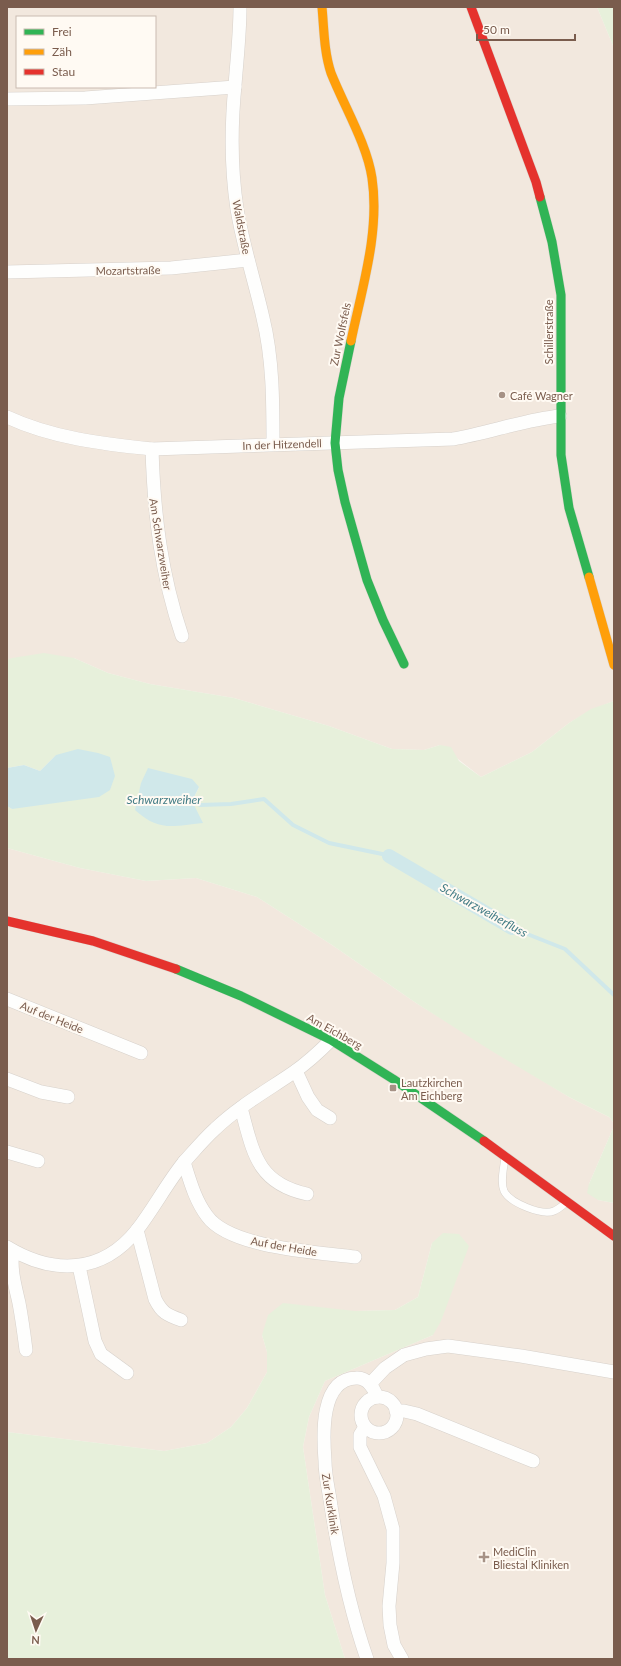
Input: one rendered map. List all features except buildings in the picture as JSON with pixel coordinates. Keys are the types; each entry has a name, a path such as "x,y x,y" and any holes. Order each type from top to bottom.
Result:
{"street":[{"name":"Waldstraße","path":"240,7 232,138 234,172 237,210 263,318 268,346 273,444"},
{"name":"Zur Wolfsfels","path":"322,7 323,29 331,72 364,150 372,177 374,200 371,245 340,398 335,443 338,470 356,544 367,580 404,664"},
{"name":"Schillerstraße","path":"470,7 536,182 552,242 561,295 561,455 569,508 614,665"},
{"path":"7,100 85,98 235,87"},
{"name":"Mozartstraße","path":"7,272 171,268 248,260"},
{"name":"In der Hitzendell","path":"7,417 28,427 60,435 103,444 152,449 453,439 478,435 542,418 560,416"},
{"name":"Am Schwarzweiher","path":"152,449 154,496 163,567 171,604 182,636"},
{"name":"Am Eichberg","path":"7,921 93,941 177,969 241,996 331,1040 393,1079 506,1156 614,1236"},
{"name":"Auf der Heide","path":"7,999 141,1053"},
{"path":"26,1350 23,1322 12,1274 10,1249 38,1261 59,1266 79,1266 108,1256 137,1230 184,1162 215,1128 241,1108 296,1071 331,1040"},
{"path":"296,1071 308,1096 317,1110 330,1118"},
{"path":"7,1079 41,1092 68,1097"},
{"path":"241,1108 251,1146 259,1165 270,1177 282,1186 307,1194"},
{"path":"7,1152 38,1161"},
{"name":"Auf der Heide","path":"184,1162 198,1202 207,1217 220,1229 261,1244 354,1257"},
{"path":"137,1230 155,1299 160,1310 170,1316 182,1320"},
{"path":"79,1266 95,1341 100,1354 127,1372"},
{"path":"377,1397 370,1384 385,1368 404,1355 426,1349 448,1346 521,1356 614,1372"},
{"name":"Zur Kurklinik","path":"367,1659 352,1607 337,1544 325,1462 324,1424 328,1401 335,1386 346,1378 359,1378 370,1384"},
{"path":"382,1397 391,1402 396,1411 394,1424 390,1429 384,1432 377,1433 371,1431 365,1427 362,1421 362,1408 370,1398 382,1397"},
{"path":"396,1411 417,1414 533,1461"},
{"path":"365,1427 360,1435 360,1447 384,1496 393,1529 393,1563 389,1606 390,1625 394,1644 402,1659"}],"lane":[{"path":"506,1156 502,1182 504,1191 509,1199 539,1212 554,1211 567,1202"}],"shaded area":[{"path":"7,7 597,7 614,48 614,701 591,710 569,723 532,752 481,777 440,745 424,750 392,749 329,726 234,698 150,684 108,673 74,658 7,660"},
{"path":"7,848 80,868 146,881 196,878 257,897 332,945 416,1003 569,1097 609,1117 614,1123 589,1184 598,1200 614,1203 614,1659 345,1659 325,1595 303,1447 309,1417 325,1381 433,1335 432,1243 418,1297 395,1310 355,1311 262,1335 267,1352 267,1372 247,1408 231,1427 207,1443 164,1451 7,1432"}],"green space":[{"path":"597,7 614,7 614,48"},
{"path":"44,653 74,658 108,673 150,684 234,698 329,726 392,749 424,750 440,745 451,747 459,761 481,777 532,752 569,723 591,709 614,701 614,1123 609,1117 569,1097 490,1050 416,1003 332,945 257,897 196,878 146,881 80,868 7,848 7,806 12,809 56,755 40,771 24,765 7,768 7,660","holes":["199,787 192,801 135,810"]},
{"path":"614,1126 614,1203 598,1200 587,1193 589,1184"},
{"path":"443,1233 459,1234 469,1246 441,1321 433,1335 325,1381 309,1417 303,1447 325,1595 345,1659 7,1659 7,1432 164,1451 207,1443 231,1427 247,1408 267,1372 267,1352 262,1335 268,1315 283,1303 355,1311 395,1310 418,1297 432,1243"}],"water":[{"path":"78,749 110,757 115,776 110,790 99,797 12,809 7,806 7,768 24,765 40,771 56,755"},
{"name":"Schwarzweiher","path":"148,768 192,779 199,787 192,801 203,823 175,826 159,825 135,810 141,783"}],"waterway":[{"name":"Schwarzweiherfluss","path":"187,798 200,805 231,804 264,799 293,825 329,843 387,855"},
{"name":"Schwarzweiherfluss","path":"389,856 512,928"},
{"name":"Schwarzweiherfluss","path":"512,928 565,949 614,995"}],"traffic: fast":[{"path":"540,197 552,242 561,295 561,455 569,508 589,577"},
{"path":"351,341 339,398 335,443 338,470 345,502 367,580 383,620 404,664"},
{"path":"176,969 241,996 331,1040 393,1079 484,1141"}],"traffic: slow":[{"path":"322,7 327,57 331,73 365,152 372,178 374,198 374,219 369,260 351,341"},
{"path":"589,577 614,665"}],"traffic: jam":[{"path":"471,7 536,182 540,197"},
{"path":"7,921 93,941 176,969"},
{"path":"484,1141 614,1236"}],"place":[{"name":"Café Wagner","path":"502,395"},
{"name":"Lautzkirchen Am Eichberg","path":"393,1088"},
{"name":"MediClin Bliestal Kliniken","path":"484,1557"}]}
